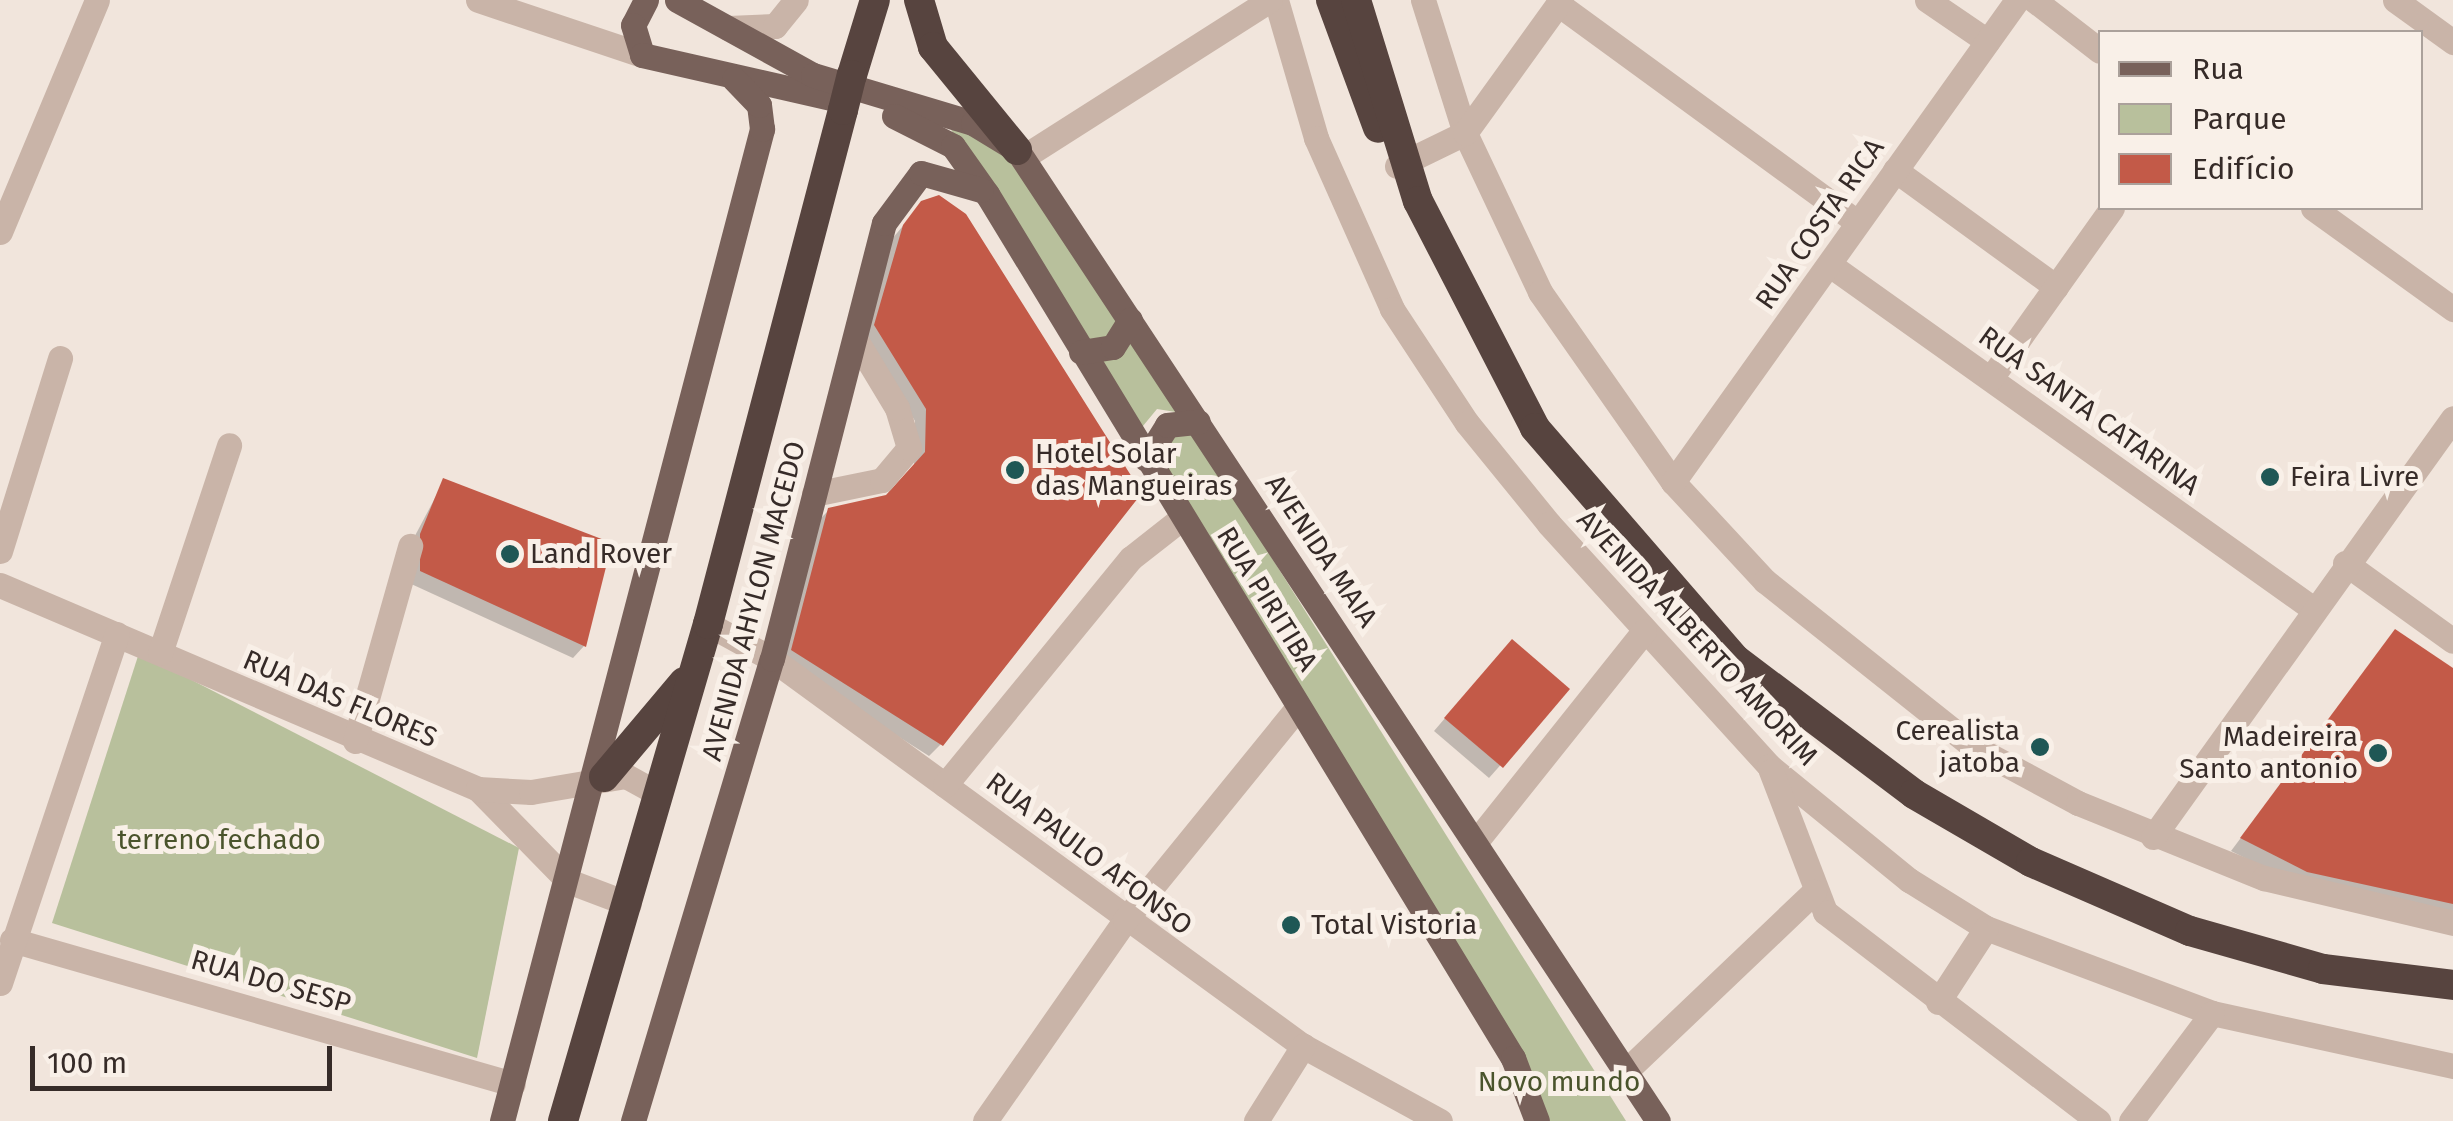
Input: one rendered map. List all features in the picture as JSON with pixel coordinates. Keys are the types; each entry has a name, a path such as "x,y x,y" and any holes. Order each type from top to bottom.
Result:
{"highway":[{"path":"918,0 933,48 1019,154"},
{"path":"1331,0 1418,201 1536,428 1651,570 1803,717 2032,862 2190,932 2324,969 2453,985"},
{"path":"1356,0 1403,164"},
{"path":"562,1121 630,904 692,671 855,109 852,75 871,5"},
{"path":"595,779 692,671"}],"main road":[{"path":"642,55 633,24 646,0"},
{"name":"AVENIDA MAIA","path":"678,0 812,75 973,123 1019,154 1478,839 1658,1121"},
{"name":"RUA PIRITIBA","path":"642,55 939,134 987,194 1513,1058 1537,1121"},
{"path":"502,1121 563,878 595,779 762,129 759,105 734,78"},
{"name":"AVENIDA AHYLON MACEDO","path":"634,1121 772,659 884,223 905,184 936,172 987,194"},
{"path":"1081,352 1113,347 1130,320"},
{"path":"1146,460 1166,425 1198,422"}],"street":[{"path":"0,232 97,0"},
{"path":"478,0 642,55"},
{"path":"728,28 775,26 796,0"},
{"path":"936,0 966,90"},
{"path":"1019,154 1273,0"},
{"name":"AVENIDA ALBERTO AMORIM","path":"1273,0 1316,138 1392,309 1467,424 1644,631 1769,766 1909,880 1986,928 2212,1013 2453,1066"},
{"path":"1422,0 1466,133 1540,292 1673,482 1866,670 1974,747 2154,838 2357,906 2453,923"},
{"path":"1926,0 1987,42"},
{"name":"RUA COSTA RICA","path":"1673,482 2017,0"},
{"path":"2034,0 2098,49"},
{"path":"2395,0 2453,42"},
{"path":"1403,164 1466,133 1560,2 1857,222"},
{"path":"1894,170 2056,286"},
{"path":"1991,378 2111,210"},
{"path":"2316,210 2453,309"},
{"name":"RUA SANTA CATARINA","path":"1830,265 2312,608"},
{"path":"814,494 882,480 909,448 897,408 856,340"},
{"path":"0,551 60,358"},
{"path":"2154,838 2312,608 2453,418"},
{"path":"160,653 228,445"},
{"path":"945,785 1130,558 1182,518"},
{"path":"356,741 410,546"},
{"path":"2345,564 2453,641"},
{"name":"RUA DAS FLORES","path":"0,585 356,741 478,789 563,878 630,904"},
{"name":"RUA PAULO AFONSO","path":"708,624 772,659 1302,1046 1440,1121"},
{"path":"1478,839 1644,631"},
{"path":"0,983 117,634"},
{"path":"985,1121 1125,920 1298,707"},
{"path":"1769,766 1814,892 1842,929 2098,1121"},
{"path":"478,789 595,779 638,780 659,794"},
{"path":"1628,1069 1814,892"},
{"path":"1938,1002 1986,928"},
{"name":"RUA DO SESP","path":"12,940 514,1084"},
{"path":"2131,1121 2212,1013"},
{"path":"1256,1121 1302,1046"}],"green space":[{"path":"943,117 1008,152 1118,323 1111,335 1086,345"},
{"path":"1131,336 1182,413 1157,409 1138,432 1089,360"},
{"name":"Novo mundo","path":"1187,427 1626,1121 1536,1121 1147,452"},
{"name":"terreno fechado","path":"139,653 519,848 477,1058 52,923"}],"building":[{"name":"Hotel Solar das Mangueiras","path":"939,195 966,214 1142,493 943,746 791,650 828,508 886,495 925,452 926,409 874,325 903,225 921,201"},
{"name":"Land Rover","path":"443,478 612,543 586,647 420,571 420,534"},
{"name":"Madeireira Santo antonio","path":"2395,629 2453,668 2453,904 2307,872 2240,838"},
{"path":"1512,639 1570,689 1503,768 1444,718"}],"place":[{"name":"Hotel Solar das Mangueiras","path":"1015,470"},
{"name":"Feira Livre","path":"2270,477"},
{"name":"Land Rover","path":"510,554"},
{"name":"Cerealista jatoba","path":"2040,747"},
{"name":"Madeireira Santo antonio","path":"2378,753"},
{"name":"Total Vistoria","path":"1291,925"}]}
